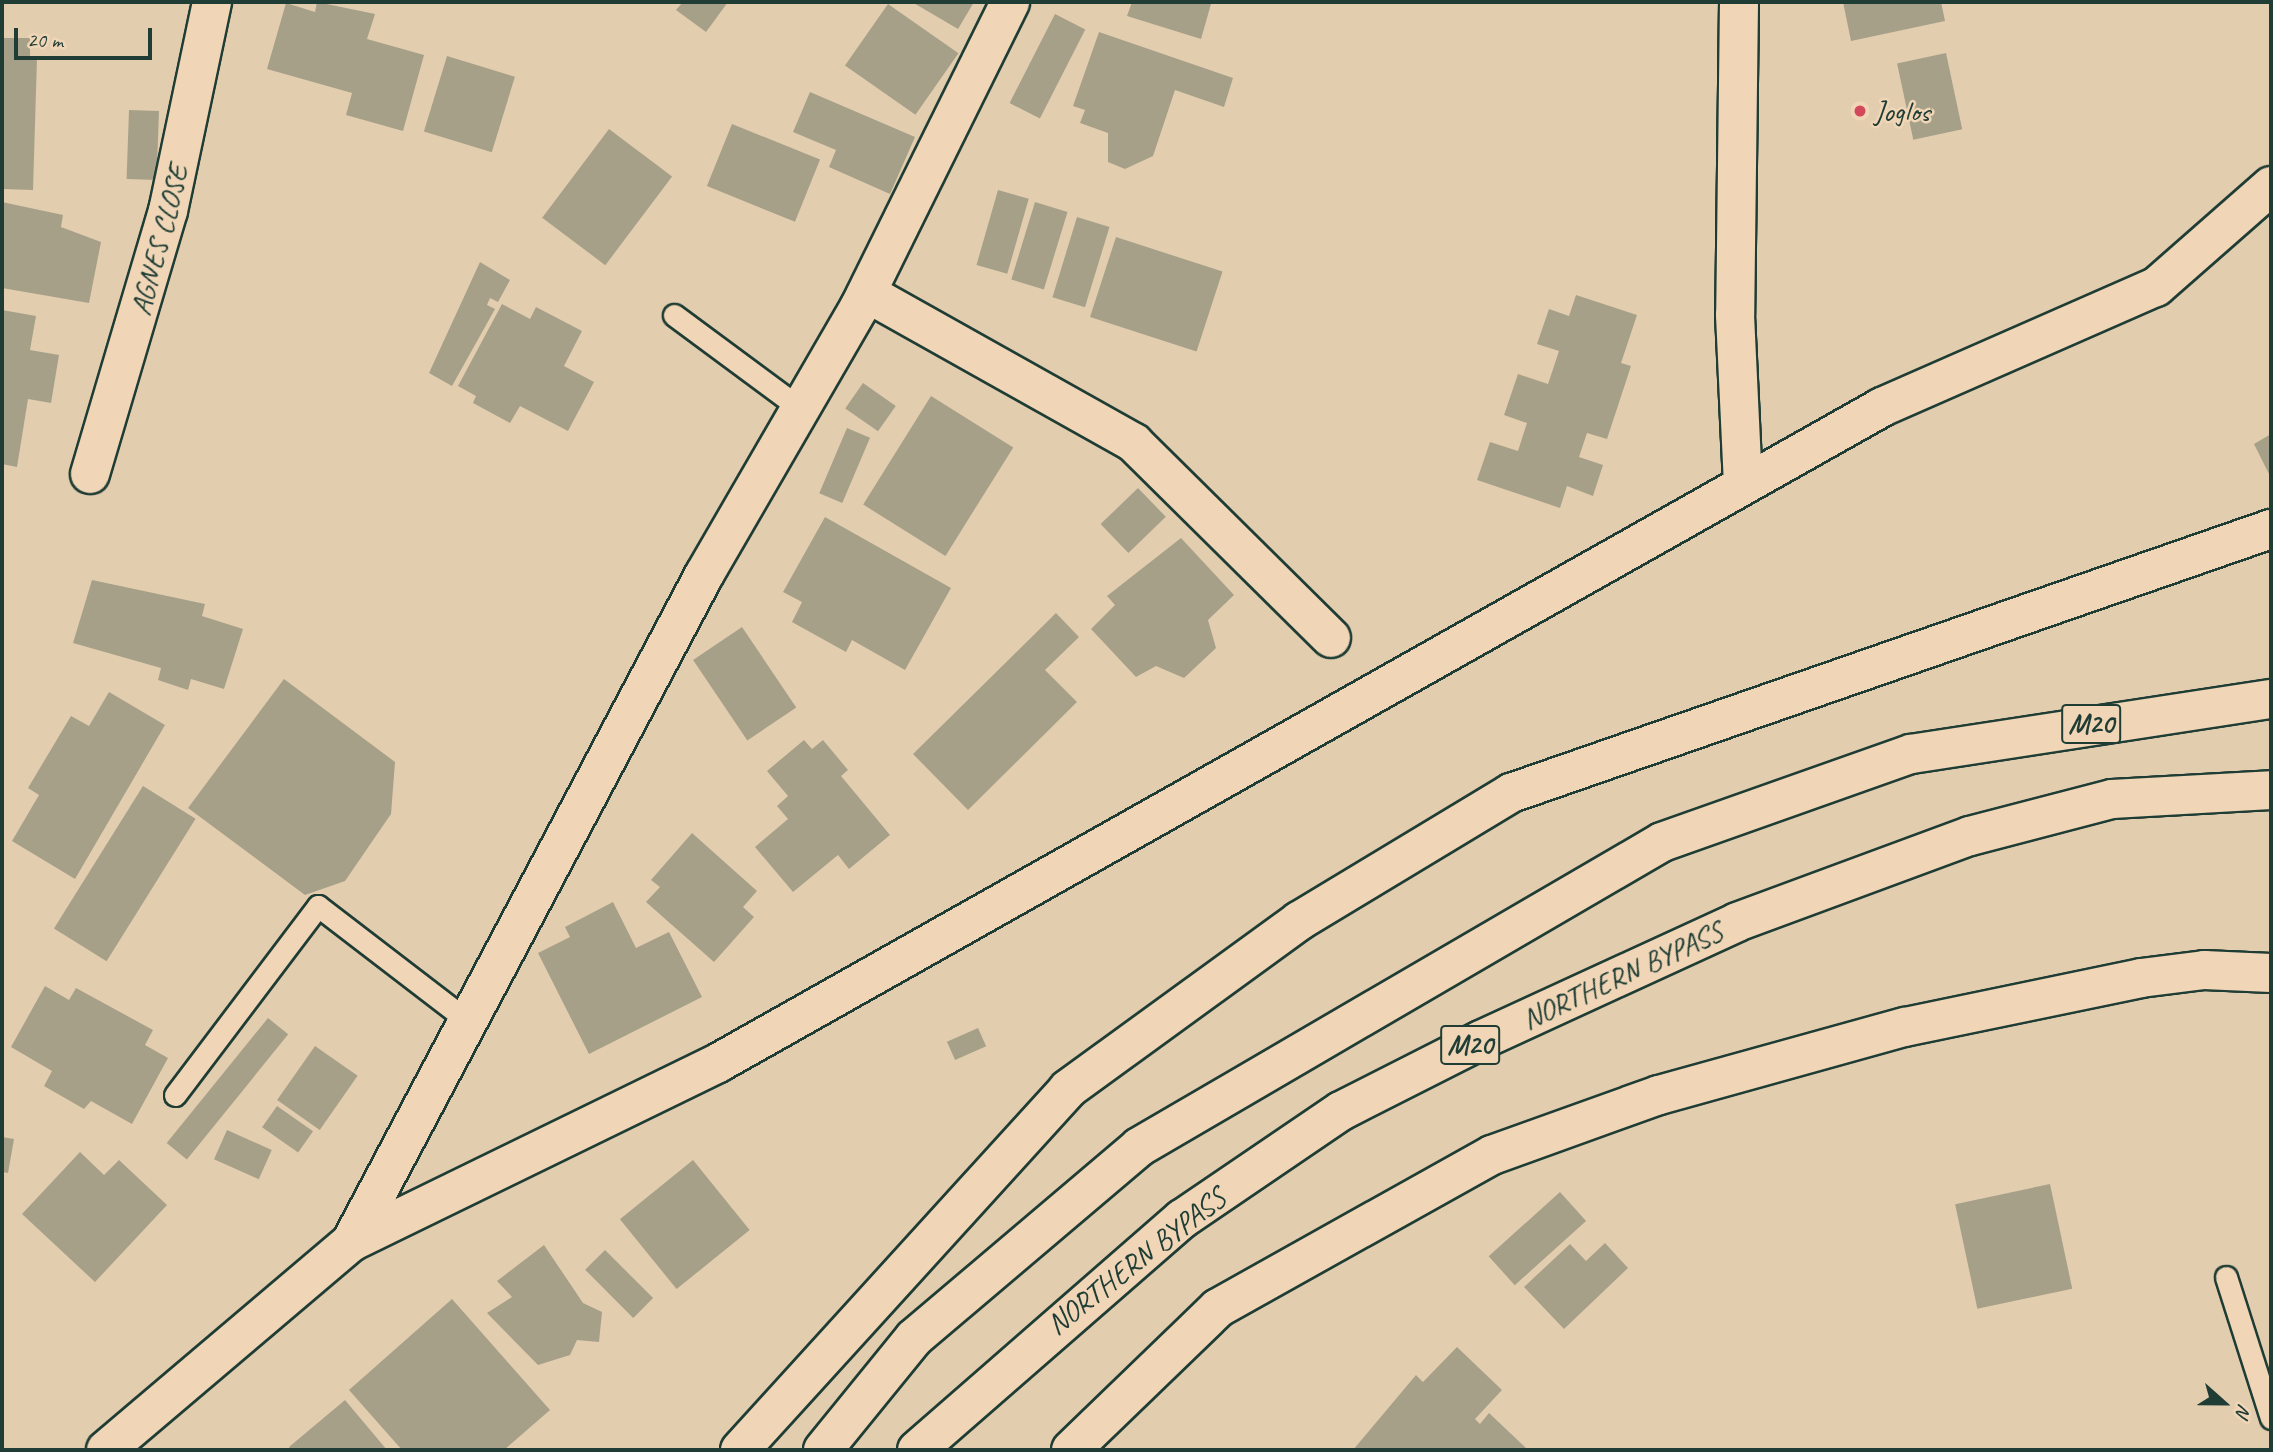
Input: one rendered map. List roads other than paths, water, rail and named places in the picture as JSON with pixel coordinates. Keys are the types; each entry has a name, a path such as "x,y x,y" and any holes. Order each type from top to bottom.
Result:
{"main road":[{"name":"AGNES CLOSE","path":"90,474 169,211 212,2"},
{"path":"351,1242 464,1018 867,293 1010,2"},
{"path":"1739,2 1735,315 1743,485"},
{"path":"106,1450 351,1242 718,1063 1882,407 2156,287 2271,186"},
{"path":"867,293 1134,443 1331,638"},
{"path":"740,1450 1068,1089 1299,921 1511,793 2271,529"},
{"name":"M20","path":"823,1450 915,1338 1139,1147 1662,842 1911,754 2271,699"},
{"name":"NORTHERN BYPASS","path":"917,1450 1181,1219 1341,1111 1737,922 1970,836 2112,799 2271,790"},
{"path":"1071,1450 1218,1308 1492,1155 1659,1095 1905,1027 2141,978 2204,970 2271,973"},
{"path":"1085,1450 1322,1248"}],"lane":[{"path":"674,315 801,408"},
{"path":"175,1095 318,906 464,1018"},
{"path":"2226,1277 2271,1418"}],"place":[{"name":"Joglos","path":"1860,111"}]}
